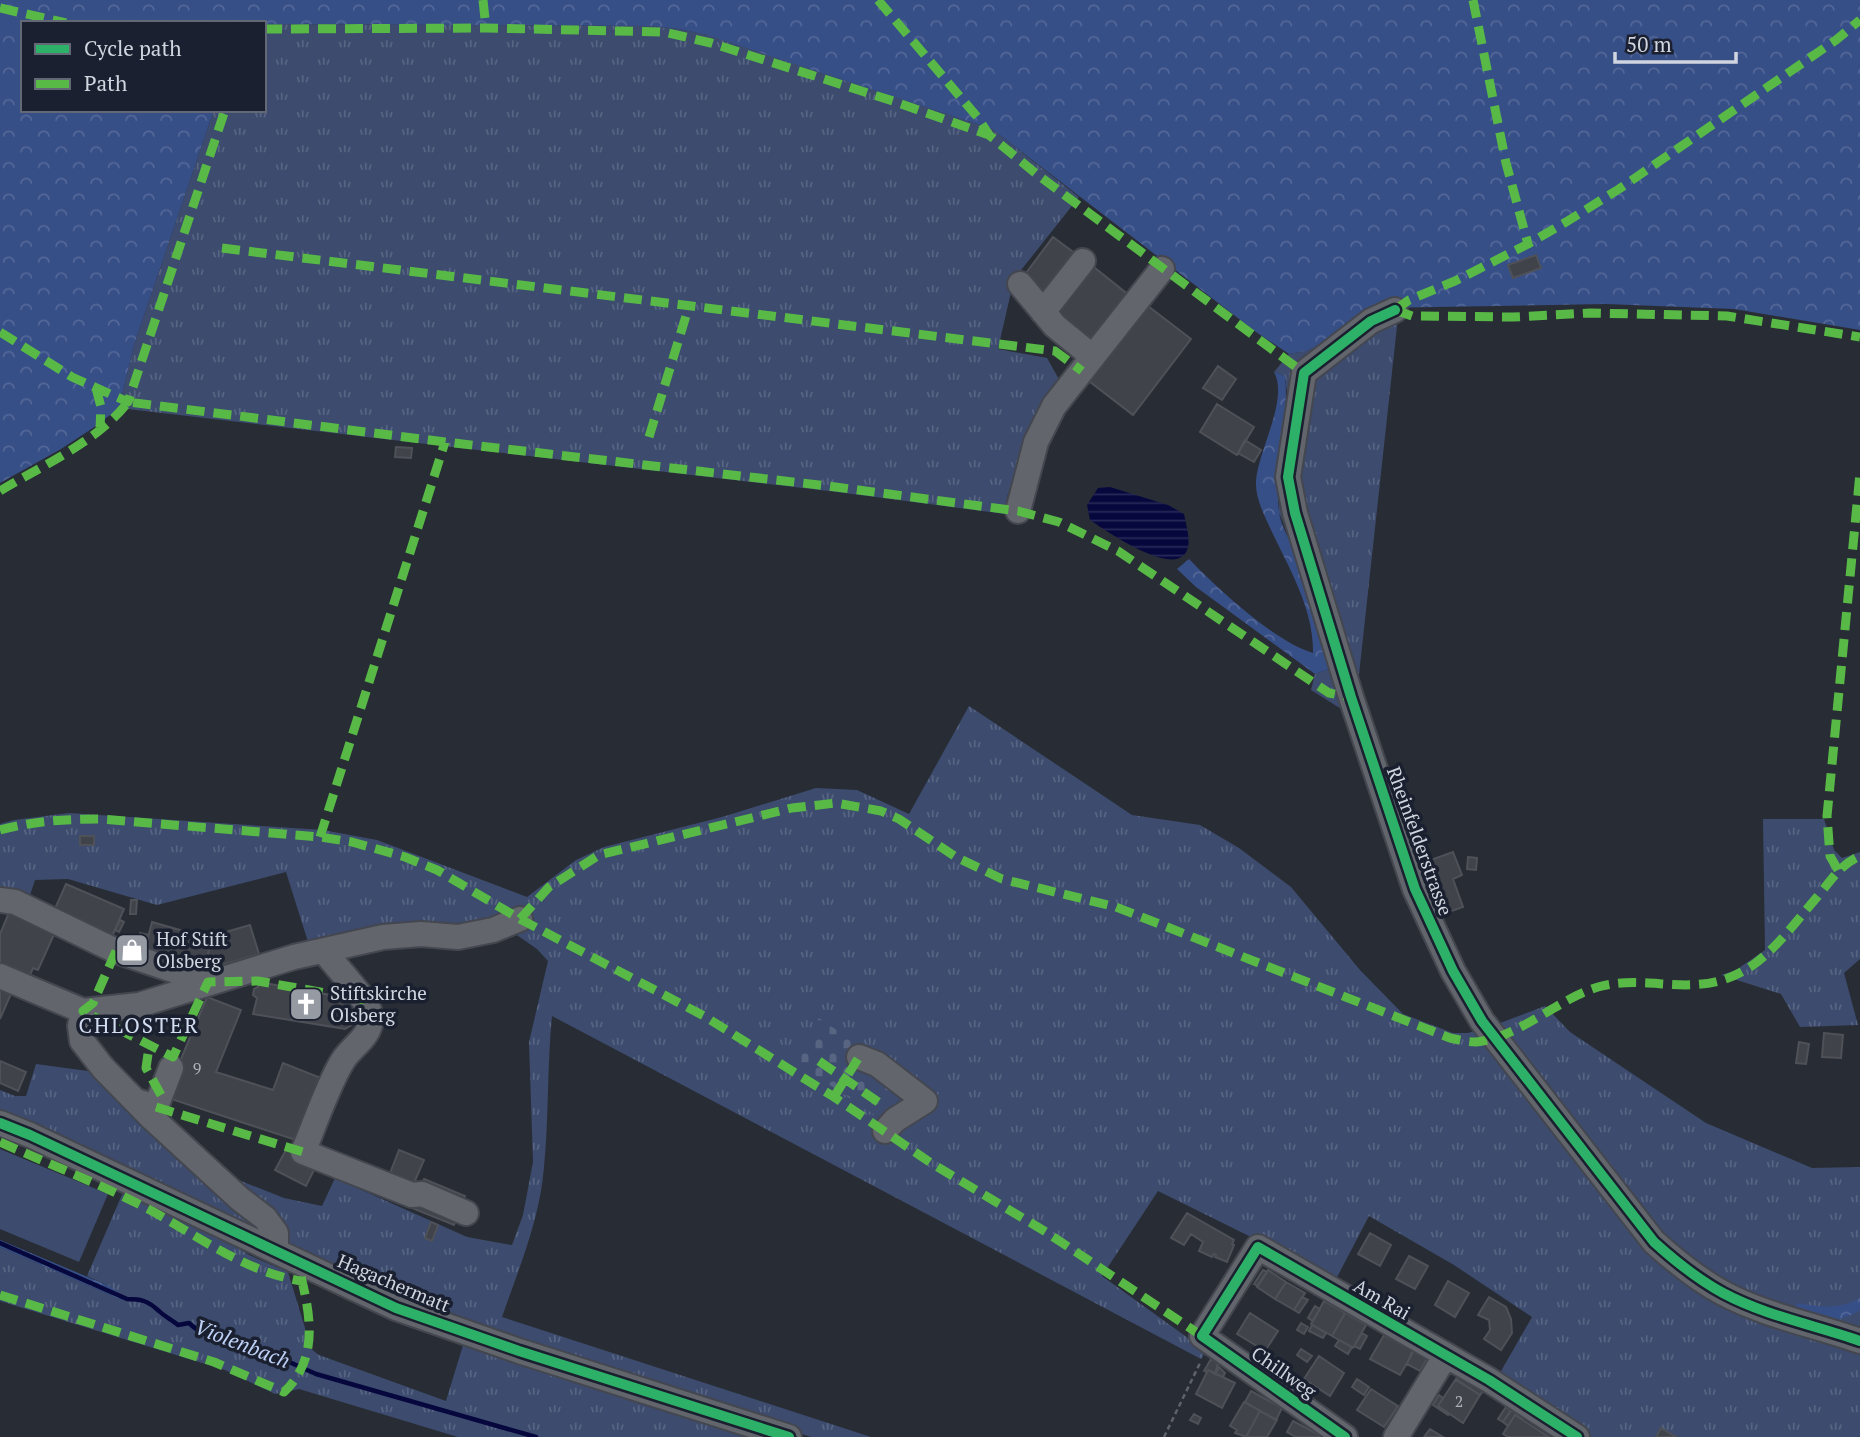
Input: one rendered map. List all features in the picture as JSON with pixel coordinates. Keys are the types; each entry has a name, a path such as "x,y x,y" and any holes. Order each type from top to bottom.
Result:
{"street":[{"path":"1044,312 1083,261"},
{"path":"1018,511 1036,442 1054,406 1162,269"},
{"path":"1020,284 1055,326 1093,357"},
{"name":"Rheinfelderstrasse","path":"1395,310 1371,321 1304,373 1288,477 1295,513 1350,697 1415,889 1453,971 1482,1021 1654,1242 1700,1279 1724,1293 1778,1316 1860,1341"},
{"path":"0,900 15,902 116,951 208,982"},
{"path":"0,976 83,1012 139,1005 208,982 383,937 421,934 458,937 493,930 520,919"},
{"path":"324,951 365,1000 371,1016 362,1041 342,1060 303,1152 412,1195 422,1194 466,1213"},
{"path":"83,1012 80,1026 82,1041 103,1068 240,1199 265,1218 276,1233 276,1250"},
{"path":"859,1057 877,1064 925,1101 895,1120 886,1132"},
{"path":"136,1101 156,1107 171,1068"},
{"name":"Hagachermatt","path":"0,1123 396,1308 519,1351 789,1437"},
{"name":"Am Rai","path":"1208,1340 1258,1247 1489,1380 1577,1437"},
{"name":"Chillweg","path":"1208,1340 1345,1437"},
{"path":"1396,1437 1446,1356"}],"path":[{"path":"1164,1437 1202,1360 1208,1340"}],"green space":[{"path":"0,0 1860,0 1860,330 1734,309 1606,304 1375,308 1328,341 1306,351 1289,354 1256,332 992,129 707,35 650,26 21,21 21,112 213,112 134,345 119,408 61,449 0,483"},
{"path":"266,24 650,26 708,35 992,129 1079,197 1014,279 998,349 1047,358 1060,381 1039,410 1007,497 1005,514 119,408 134,345 213,112 266,112"},
{"path":"1399,308 1357,693 1351,715 1311,690 1315,674 1329,669 1304,570 1279,513 1280,444 1288,401 1285,376 1274,372 1289,354 1306,351"},
{"path":"1274,372 1285,376 1286,393 1278,477 1280,516 1314,596 1326,640 1329,669 1315,674 1196,587 1177,569 1189,559 1264,626 1313,653 1310,621 1305,606 1264,514 1256,487 1258,469 1278,396 1278,383"},
{"path":"969,706 1132,815 1200,825 1239,848 1291,887 1360,970 1403,1014 1453,1033 1468,1033 1545,1006 1570,1032 1706,1123 1812,1168 1860,1167 1860,1437 1586,1437 1497,1378 1532,1317 1454,1265 1369,1216 1334,1283 1255,1239 1158,1191 1102,1276 1206,1351 1201,1359 552,1016 542,1186 528,1243 502,1317 871,1437 811,1437 419,1307 0,1115 0,1090 15,1096 26,1096 36,1064 88,1071 231,1177 284,1198 322,1206 335,1178 467,1237 512,1245 523,1215 533,1162 529,1042 548,961 537,949 511,931 309,945 286,872 157,905 68,879 35,880 29,898 0,895 0,824 69,813 323,830 377,840 527,897 576,860 604,847 722,817 816,788 857,790 909,814","holes":["910,1081 884,1121 842,1091"]},
{"path":"1763,819 1824,819 1834,850 1842,858 1860,852 1860,959 1844,973 1858,1025 1800,1027 1781,994 1721,975 1736,970 1765,950"},
{"path":"819,1018 911,1081 884,1121 792,1060"},
{"path":"0,1149 108,1194 79,1262 0,1229"},
{"path":"124,1190 225,1239 249,1255 288,1272 305,1328 306,1345 319,1355 446,1401 464,1342 759,1437 458,1437 299,1389 275,1394 225,1370 0,1301 0,1247 122,1300 109,1286 87,1276"},
{"path":"0,1240 109,1286 125,1297 122,1300 0,1247"},
{"path":"1860,1298 1860,1310 1834,1320 1791,1310 1799,1303 1830,1306"}],"shaded area":[{"path":"1110,487 1168,505 1184,514 1188,547 1182,557 1157,557 1142,551 1090,520 1087,505 1098,488"}],"building":[{"path":"1053,237 1080,257 1050,297 1023,277"},
{"path":"1536,255 1541,268 1513,278 1508,265"},
{"path":"1090,264 1130,296 1091,345 1051,314"},
{"path":"1144,303 1191,339 1133,415 1085,378"},
{"path":"1218,366 1236,379 1222,400 1203,388"},
{"path":"1217,404 1254,427 1237,455 1200,432"},
{"path":"1245,440 1261,450 1254,462 1238,453"},
{"path":"396,447 412,448 411,458 395,457"},
{"path":"80,836 94,836 94,845 80,845"},
{"path":"1453,852 1462,875 1453,879 1463,907 1443,914 1425,862"},
{"path":"1468,857 1477,858 1476,870 1467,869"},
{"path":"66,884 124,909 111,939 53,913"},
{"path":"131,900 137,900 136,914 130,914"},
{"path":"10,910 56,930 38,970 33,968 28,980 0,968 0,934"},
{"path":"120,920 124,922 119,932 115,930"},
{"path":"152,922 208,938 205,949 209,950 203,970 144,953"},
{"path":"250,925 259,954 205,970 209,950 205,949 208,937"},
{"path":"140,933 149,935 144,950 136,948"},
{"path":"0,981 14,987 0,1019"},
{"name":"Stiftskirche Olsberg","path":"259,982 352,999 359,1009 357,1022 345,1029 253,1014 257,998 253,995 254,989"},
{"path":"207,997 241,1010 216,1072 273,1090 283,1063 321,1078 296,1140 165,1097"},
{"path":"1824,1033 1843,1035 1841,1058 1822,1057"},
{"path":"1799,1042 1809,1044 1806,1064 1796,1063"},
{"path":"0,1061 26,1072 18,1091 0,1083"},
{"path":"287,1148 317,1164 306,1186 275,1170"},
{"path":"399,1150 424,1160 411,1190 387,1181"},
{"path":"424,1179 465,1196 461,1206 420,1189"},
{"path":"416,1198 458,1214 454,1225 412,1208"},
{"path":"1187,1213 1234,1240 1227,1262 1214,1254 1212,1257 1199,1251 1203,1242 1191,1234 1184,1245 1171,1238"},
{"path":"431,1222 438,1225 432,1241 425,1238"},
{"path":"1370,1233 1391,1245 1380,1266 1358,1254"},
{"path":"1409,1256 1428,1266 1415,1289 1396,1279"},
{"path":"1263,1270 1267,1272 1258,1286 1254,1284"},
{"path":"1268,1270 1286,1282 1275,1299 1257,1287"},
{"path":"1448,1281 1469,1293 1455,1317 1435,1305"},
{"path":"1286,1282 1305,1293 1294,1310 1275,1299"},
{"path":"1302,1297 1308,1300 1299,1313 1294,1310"},
{"path":"1489,1297 1506,1307 1511,1319 1512,1333 1501,1350 1484,1339 1490,1330 1489,1320 1478,1315"},
{"path":"1324,1301 1345,1313 1332,1336 1311,1324"},
{"path":"1315,1306 1320,1309 1313,1321 1308,1318"},
{"path":"1250,1313 1278,1331 1265,1351 1237,1334"},
{"path":"1345,1313 1366,1325 1353,1348 1332,1336"},
{"path":"1301,1323 1308,1327 1304,1334 1297,1330"},
{"path":"1312,1325 1326,1333 1323,1338 1309,1331"},
{"path":"1362,1333 1367,1336 1360,1349 1354,1346"},
{"path":"1384,1335 1414,1351 1400,1375 1370,1359"},
{"path":"1339,1340 1352,1347 1348,1354 1335,1346"},
{"path":"1301,1349 1312,1356 1307,1362 1297,1355"},
{"path":"1413,1349 1428,1357 1420,1371 1407,1364"},
{"path":"1319,1356 1344,1373 1330,1396 1304,1379"},
{"path":"1211,1359 1218,1363 1215,1374 1204,1371"},
{"path":"1219,1367 1225,1373 1223,1377 1215,1374"},
{"path":"1208,1370 1235,1383 1222,1408 1196,1394"},
{"path":"1460,1374 1484,1390 1480,1395 1456,1380"},
{"path":"1357,1379 1369,1387 1364,1395 1352,1387"},
{"path":"1456,1379 1480,1395 1463,1423 1438,1406"},
{"path":"1371,1389 1398,1406 1384,1427 1357,1410"},
{"path":"1251,1391 1282,1408 1276,1420 1245,1402"},
{"path":"1439,1395 1443,1398 1438,1406 1448,1415 1433,1405"},
{"path":"1244,1402 1260,1411 1246,1437 1235,1433 1237,1430 1230,1426"},
{"path":"1506,1407 1511,1411 1503,1422 1498,1419"},
{"path":"1511,1410 1523,1418 1515,1415 1508,1426 1503,1422"},
{"path":"1260,1411 1277,1420 1267,1437 1246,1437"},
{"path":"1194,1414 1201,1418 1198,1424 1190,1420"},
{"path":"1515,1415 1549,1437 1508,1437 1503,1434"},
{"path":"1293,1421 1323,1437 1296,1437 1287,1432"},
{"path":"1661,1428 1676,1437 1656,1437"},
{"path":"1430,1429 1443,1437 1424,1437"}],"waterway":[{"name":"Violenbach","path":"0,1243 127,1299 148,1303 178,1325 189,1323 206,1334 225,1334 234,1344 258,1348 316,1374 536,1437"}],"marked path":[{"path":"483,0 486,28"},
{"path":"878,0 979,119 989,135"},
{"path":"1473,0 1506,163 1528,244"},
{"path":"0,8 57,21"},
{"path":"1395,310 1409,300 1455,281 1528,244 1619,189 1836,40 1860,20"},
{"path":"266,29 486,28 664,32 711,43 893,101 989,135 1039,176 1304,373"},
{"path":"0,332 72,377 128,402 224,112"},
{"path":"222,248 1055,351 1082,371"},
{"path":"649,437 689,306"},
{"path":"1395,310 1412,316 1513,317 1590,313 1727,316 1860,337"},
{"path":"96,388 101,407 100,428"},
{"path":"0,491 85,441 128,402 1018,511 1059,522 1118,551 1329,693 1351,697"},
{"path":"320,837 445,442"},
{"path":"1838,870 1830,856 1827,816 1860,473"},
{"path":"520,919 549,887 599,855 792,808 836,803 881,811 899,819 956,857 1002,879 1116,907 1450,1038 1476,1042 1492,1039 1523,1026 1568,1000 1598,987 1618,983 1694,985 1733,976 1753,965 1771,950 1837,873 1860,856"},
{"path":"0,830 50,821 101,819 320,837 352,842 405,857 437,870 520,919 704,1016 834,1097 931,1163 1046,1232 1202,1336"},
{"path":"116,951 93,1003 83,1011 173,1057 208,982 258,981 365,1000"},
{"path":"148,1054 146,1068 161,1095"},
{"path":"834,1097 859,1057"},
{"path":"819,1061 884,1106"},
{"path":"156,1107 303,1152"},
{"path":"0,1142 152,1211 243,1262 282,1277 302,1281"},
{"path":"0,1295 214,1362 284,1392 296,1378 308,1346 308,1312 297,1260"}],"cycle path":[{"path":"1395,310 1371,321 1304,373 1288,477 1295,513 1351,697 1415,889 1453,971 1482,1021 1654,1242 1695,1276 1739,1301 1860,1341"},
{"path":"0,1123 396,1308 519,1351 789,1437"},
{"path":"1345,1437 1202,1336 1258,1247 1489,1380 1577,1437"}],"place":[{"name":"Hof Stift Olsberg","path":"132,950"},
{"name":"Stiftskirche Olsberg","path":"306,1004"}],"district":[{"name":"CHLOSTER","path":"139,1026"}]}
